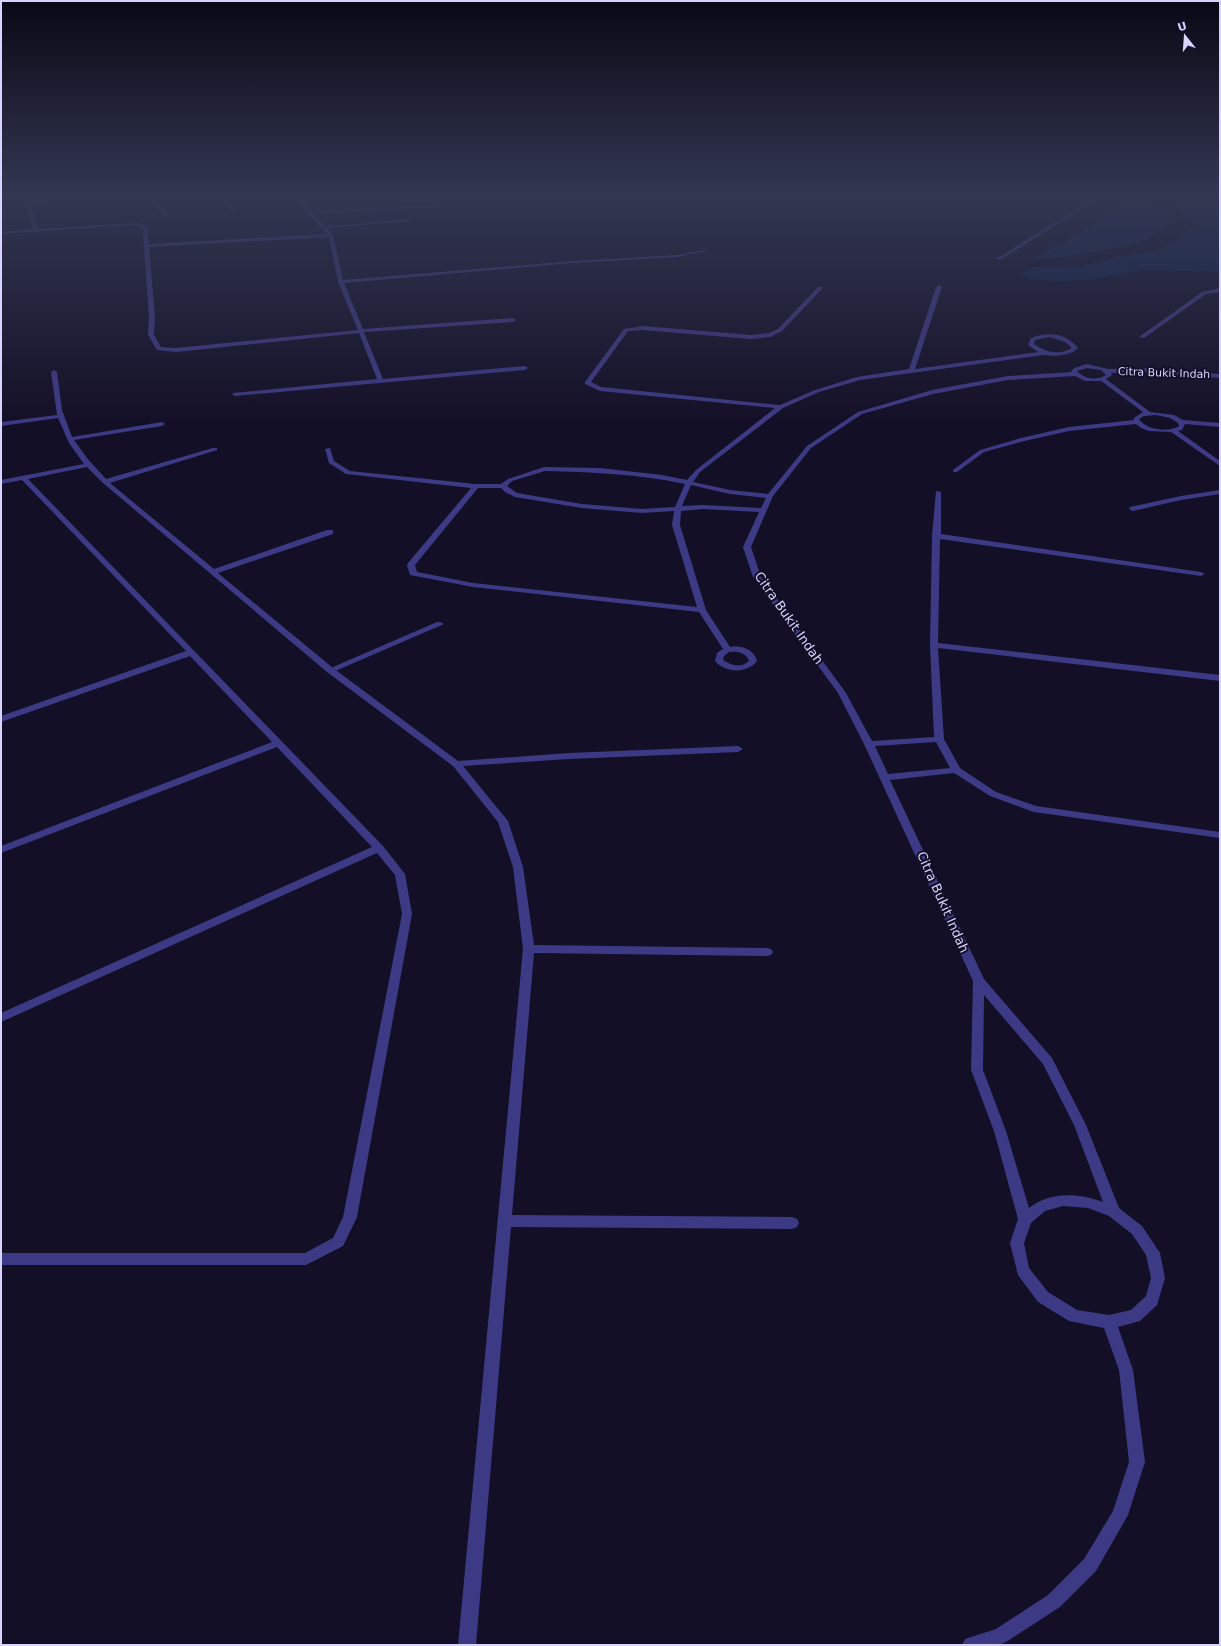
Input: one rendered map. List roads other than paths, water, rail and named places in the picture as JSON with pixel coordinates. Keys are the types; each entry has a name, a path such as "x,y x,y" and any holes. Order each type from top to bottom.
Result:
{"street":[{"path":"147,271 152,316 151,335 159,349 176,350 361,332 513,320"},
{"path":"339,271 341,282 381,381"},
{"path":"341,282 473,271"},
{"path":"911,371 939,287"},
{"path":"781,407 600,389 587,383 626,330 643,328 751,337 770,335 780,330 820,288"},
{"path":"1142,337 1204,293 1220,290"},
{"path":"728,650 702,610 676,525 678,508 688,484 698,471 781,407 817,391 859,378 1043,353 1066,353 1075,348 1072,344 1060,338 1046,335 1033,339 1031,345 1043,353"},
{"name":"Citra Bukit Indah","path":"1075,374 1074,371 1076,369 1087,366 1095,367 1107,372 1141,370 1220,376"},
{"path":"235,394 526,368"},
{"path":"54,372 60,416 71,439 88,465 105,482 330,670 456,764 503,821 518,867 529,949 467,1645"},
{"name":"Citra Bukit Indah","path":"1107,372 1109,373 1108,377 1102,379 1087,378 1075,374 1008,378 932,392 860,413 809,447 770,496 747,547 757,577 842,693 870,744 979,981 1048,1061 1080,1125 1114,1212"},
{"path":"1102,379 1148,413"},
{"path":"1137,422 1137,416 1148,413 1164,414 1178,419 1181,422 1220,425"},
{"path":"1,424 60,416"},
{"path":"955,471 982,451 1023,439 1070,429 1137,422 1152,430 1173,431 1180,429 1182,426 1181,422"},
{"path":"71,439 162,424"},
{"path":"1173,431 1220,464"},
{"path":"105,482 215,449"},
{"path":"328,450 331,462 348,473 476,486 503,486 510,480 534,472 557,469 600,470 662,478 730,492 770,496"},
{"path":"1,482 88,465"},
{"path":"1,1259 306,1259 338,1242 350,1217 407,914 400,874 379,848 24,478"},
{"path":"476,486 411,565 413,573 473,585 702,610"},
{"path":"503,486 507,491 515,495 582,506 642,511 703,507 764,510"},
{"path":"938,492 934,645 939,738 956,770 993,794 1034,809 1220,835"},
{"path":"1133,509 1181,498 1220,492"},
{"path":"213,572 330,532"},
{"path":"936,536 1201,574"},
{"path":"330,670 440,624"},
{"path":"934,645 1220,678"},
{"path":"1,719 192,652"},
{"path":"870,744 939,738"},
{"path":"1,850 279,743"},
{"path":"456,764 569,756 738,749"},
{"path":"886,776 956,770"},
{"path":"1,1018 379,848"},
{"path":"529,949 767,952"},
{"name":"Citra Bukit Indah","path":"979,981 977,1070 1000,1131 1025,1219"},
{"path":"1063,1200 1088,1202 1114,1212 1137,1230 1153,1253 1158,1278 1152,1300 1135,1316 1109,1322 1074,1316 1043,1297 1023,1271 1017,1243 1025,1219 1041,1206 1063,1200"},
{"path":"505,1221 792,1223"},
{"path":"971,1645 1000,1636 1054,1601 1090,1565 1120,1515 1137,1462 1126,1370 1109,1322"}],"water":[{"path":"1025,271 1139,271 1088,280 1058,281 1030,279 1022,275"},
{"path":"1174,271 1220,271 1220,272"}]}
